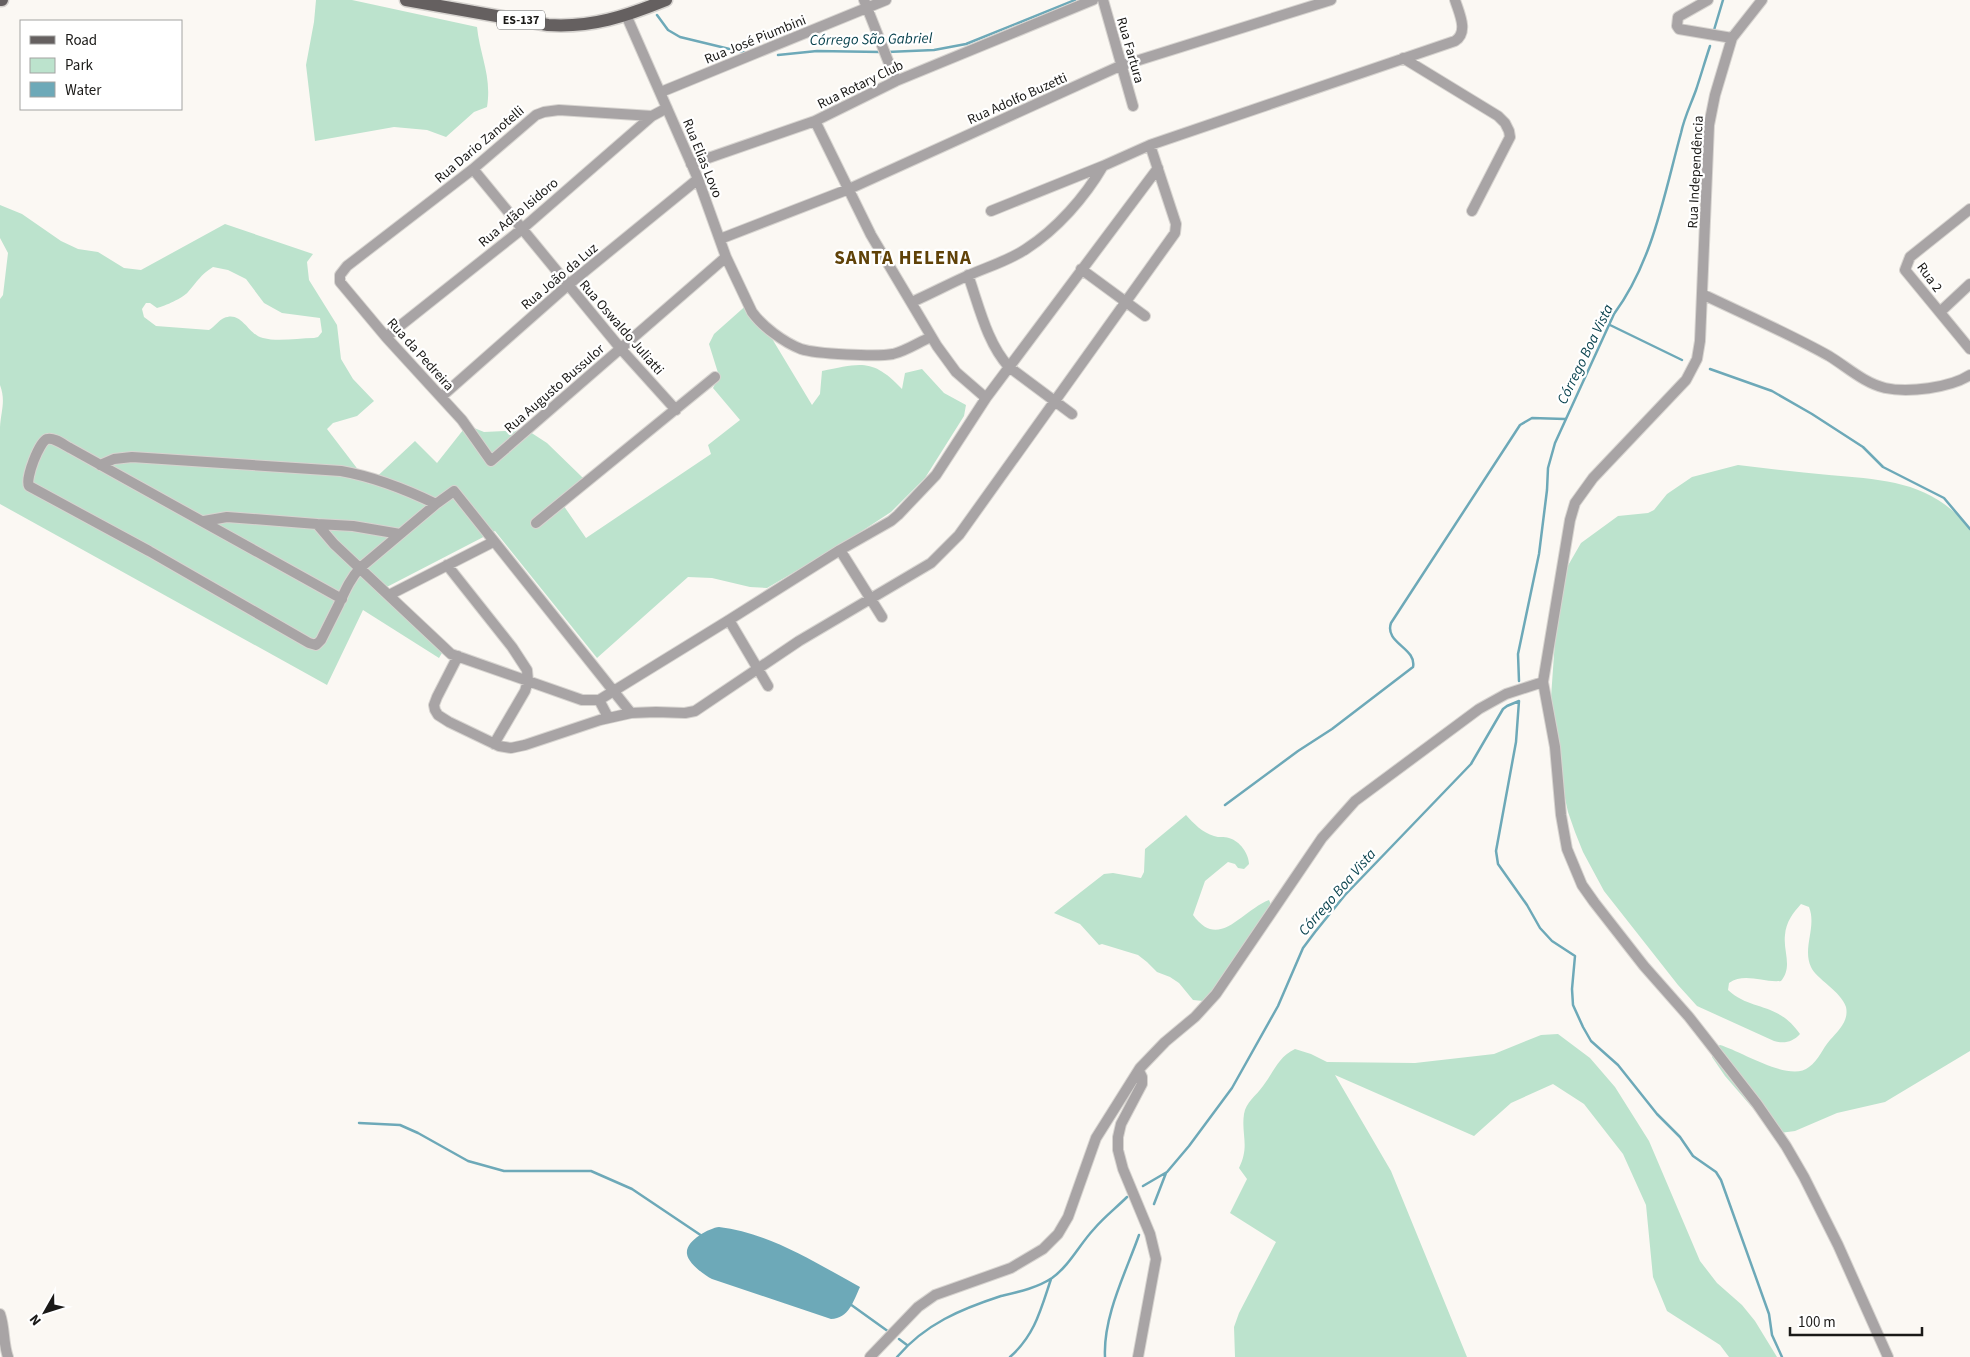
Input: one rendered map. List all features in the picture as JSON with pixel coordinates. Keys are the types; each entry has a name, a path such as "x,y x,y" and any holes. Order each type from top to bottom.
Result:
{"main road":[{"name":"ES-137","path":"406,0 548,25 584,25 636,12 666,0"}],"street":[{"name":"Rua José Piumbini","path":"661,92 765,50 866,4 886,0"},
{"name":"Rua Rotary Club","path":"691,164 815,121 896,80 1093,0"},
{"name":"Rua Fartura","path":"1103,0 1120,66 1133,106"},
{"name":"Rua Adolfo Buzetti","path":"720,239 849,188 1120,66 1332,0"},
{"path":"991,211 1150,145 1455,41 1460,38 1463,28 1455,0"},
{"path":"1708,0 1678,17 1677,26 1679,29 1732,38"},
{"name":"Rua Independência","path":"1543,682 1570,520 1575,503 1597,474 1686,380 1697,360 1700,341 1709,125 1715,95 1732,38 1762,0"},
{"path":"866,4 896,80"},
{"name":"Rua Elias Lovo","path":"636,12 667,108 698,179 726,257 757,319 792,344 802,349 815,351 876,355 891,354 932,336"},
{"path":"1403,58 1498,116 1509,130 1510,137 1472,211"},
{"name":"Rua Adão Isidoro","path":"386,338 522,229 652,116 667,108"},
{"name":"Rua Dario Zanotelli","path":"347,266 472,169 536,115 544,112 576,111 652,116"},
{"path":"815,121 871,235 944,358 956,372 986,398"},
{"path":"458,656 437,697 434,705 435,710 438,715 449,722 494,744 511,748 608,718 631,713 684,713 695,710 757,668 870,598 931,563 959,535 1176,233 1176,224 1150,145"},
{"path":"912,302 968,275 1007,260 1026,249 1067,214 1093,183 1103,166"},
{"path":"317,524 334,544 443,648 458,656 582,700 599,700 840,550 891,521 917,497 936,475 986,398 1158,168"},
{"name":"Rua Oswaldo Juliatti","path":"472,169 620,349 676,410"},
{"name":"Rua João da Luz","path":"441,397 568,285 698,179"},
{"name":"Rua 2","path":"1970,209 1910,257 1906,266 1906,270 1912,280 1970,349"},
{"name":"Rua Augusto Bussulor","path":"491,461 726,257"},
{"name":"Rua da Pedreira","path":"347,266 340,276 340,282 386,338 462,420 491,461"},
{"path":"1081,269 1145,316"},
{"path":"968,275 998,354 1009,367 1072,414"},
{"path":"1940,312 1970,284"},
{"path":"1702,294 1822,352 1864,379 1885,388 1925,388 1960,381 1970,375"},
{"path":"536,522 715,378"},
{"path":"342,599 52,439 47,439 43,442 29,472 28,484 34,490 149,551 309,643 318,644 342,599 352,577 400,534 454,491 631,713"},
{"path":"100,465 114,459 132,457 341,471 365,475 390,483 436,504"},
{"path":"204,522 227,517 354,526 400,534"},
{"path":"389,595 493,542"},
{"path":"840,550 882,617"},
{"path":"447,565 527,670 528,681 524,691 494,744"},
{"path":"730,620 768,686"},
{"path":"870,1357 918,1307 936,1295 1011,1268 1042,1248 1058,1234 1068,1217 1096,1138 1139,1071 1165,1042 1195,1017 1216,994 1322,838 1354,801 1479,709 1506,694 1543,682 1555,747 1561,815 1567,849 1582,885 1644,966 1689,1017 1757,1104 1786,1146 1804,1177 1838,1245 1888,1357"},
{"path":"599,700 608,718"},
{"path":"1138,1357 1156,1259 1150,1234 1123,1169 1118,1150 1118,1137 1121,1124 1142,1084 1142,1076 1139,1071"},
{"path":"0,1314 4,1344 8,1357"}],"green space":[{"path":"316,0 352,0 477,27 487,76 487,107 474,112 446,137 427,130 394,127 315,141 306,65"},
{"path":"0,205 22,214 61,241 78,249 98,252 124,268 141,270 225,224 313,254 307,262 309,280 337,325 341,359 353,379 374,401 357,416 333,423 327,429 369,484 415,441 437,463 467,425 484,432 527,430 547,443 582,477 586,478 559,499 586,538 711,454 708,445 740,420 713,388 719,376 709,344 714,334 750,302 812,405 820,394 822,371 847,366 866,365 883,372 902,389 905,373 922,369 944,393 966,405 964,416 925,478 891,512 839,546 767,588 750,587 712,578 688,577 597,658 495,531 381,590 442,653 439,658 363,610 327,685 0,504 0,427 3,401 0,385 0,299 3,295 8,253 0,238","holes":["213,267 228,270 246,279 264,303 282,313 320,318 322,332 318,337 314,338 275,340 258,336 236,317 224,318 209,330 156,326 144,317 142,309 146,303 150,303 157,308 165,306 186,294"]},
{"path":"1738,465 1869,479 1906,486 1940,501 1970,529 1970,1051 1885,1102 1837,1113 1795,1131 1780,1133 1763,1120 1725,1076 1712,1057 1713,1049 1720,1045 1778,1069 1801,1071 1815,1061 1827,1043 1837,1033 1845,1021 1846,1007 1834,990 1811,967 1808,952 1811,922 1809,907 1801,904 1788,922 1785,935 1787,965 1785,976 1781,981 1741,978 1729,983 1728,990 1746,1002 1782,1016 1800,1034 1797,1037 1788,1042 1774,1041 1697,1006 1678,985 1604,891 1583,852 1568,812 1549,726 1557,612 1566,569 1581,543 1618,516 1648,513 1654,510 1667,494 1692,477"},
{"path":"1186,815 1206,833 1216,837 1227,837 1237,842 1246,852 1249,860 1249,864 1244,869 1228,862 1205,881 1193,915 1203,925 1212,929 1221,929 1269,900 1273,909 1248,954 1203,1001 1193,1000 1179,983 1157,972 1138,955 1102,944 1099,945 1080,924 1054,913 1104,874 1113,873 1141,878 1144,872 1145,849"},
{"path":"1558,1034 1590,1058 1615,1087 1649,1141 1700,1261 1717,1283 1742,1305 1755,1321 1777,1357 1729,1357 1720,1345 1667,1311 1653,1277 1646,1205 1623,1154 1584,1104 1553,1084 1511,1103 1474,1136 1335,1075 1391,1171 1467,1357 1235,1357 1234,1327 1239,1313 1276,1242 1230,1213 1247,1179 1239,1168 1245,1147 1244,1114 1249,1103 1284,1056 1295,1049 1327,1062 1415,1063 1494,1054 1541,1035"}],"water":[{"path":"719,1227 738,1230 774,1242 860,1287 850,1308 842,1316 831,1319 712,1279 690,1261 687,1249 698,1236"}],"waterway":[{"name":"Córrego São Gabriel","path":"887,52 934,50 966,44 1075,0"},
{"name":"Córrego Boa Vista","path":"1714,30 1723,0"},
{"name":"Córrego São Gabriel","path":"657,15 668,30 680,37 746,53"},
{"name":"Córrego Boa Vista","path":"1519,681 1518,654 1539,554 1548,468 1555,443 1614,314 1639,272 1648,250 1663,204 1684,122 1710,46"},
{"name":"Córrego São Gabriel","path":"778,55 817,51 881,52"},
{"path":"1610,325 1682,360"},
{"path":"1710,369 1772,391 1812,414 1863,447 1883,467 1944,498 1970,529"},
{"path":"1225,805 1298,751 1332,729 1413,667 1413,660 1410,655 1392,636 1390,630 1391,623 1520,425 1532,418 1565,419"},
{"path":"1143,1186 1167,1172 1232,1088 1278,1006 1303,948 1315,932 1345,895 1471,764 1503,709 1519,701 1516,742 1496,851 1498,864 1527,905 1540,928 1552,941 1575,956 1572,989 1573,1005 1591,1041 1618,1065 1657,1114 1680,1137 1693,1156 1716,1172 1721,1180 1769,1314 1772,1335 1782,1357"},
{"path":"359,1123 400,1125 468,1161 504,1171 591,1171 632,1189 702,1236"},
{"path":"1154,1204 1166,1173"},
{"name":"Córrego Boa Vista","path":"897,1357 919,1335 944,1319 972,1306 1034,1287 1052,1278 1064,1267 1098,1225 1127,1197"},
{"path":"1105,1357 1105,1342 1111,1310 1139,1235"},
{"path":"1010,1357 1019,1349 1031,1331 1051,1279"},
{"path":"850,1304 889,1332"},
{"path":"899,1339 907,1345"}],"district":[{"name":"SANTA HELENA","path":"903,257"}]}
